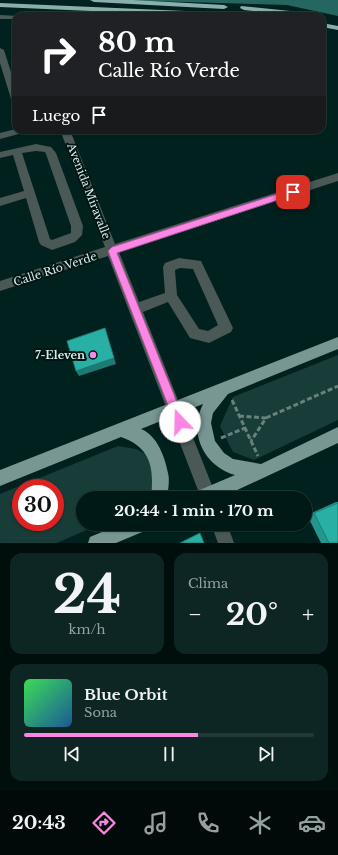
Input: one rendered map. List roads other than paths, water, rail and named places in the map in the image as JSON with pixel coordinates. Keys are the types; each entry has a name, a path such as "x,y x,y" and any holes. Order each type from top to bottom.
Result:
{"highway":[{"path":"94,0 290,12"},
{"path":"0,5 162,12"},
{"path":"326,18 338,20"},
{"path":"326,26 338,28"}],"main road":[{"path":"0,478 174,408 228,393 338,343"},
{"path":"228,393 209,408 204,417 204,427 209,447 215,456 226,464 237,469 261,466"},
{"path":"120,429 140,436 154,452 161,474 160,491"},
{"path":"217,491 261,466 338,435"},
{"path":"96,543 124,531"}],"street":[{"path":"0,17 12,17"},
{"path":"0,50 12,89"},
{"path":"0,136 12,133"},
{"name":"Avenida Miravalle","path":"67,134 174,408 204,491"},
{"path":"0,156 17,151 43,147 51,153 77,226 76,236 55,245 47,244 17,151"},
{"name":"Calle Río Verde","path":"0,286 338,177"},
{"path":"0,202 30,193"},
{"path":"179,263 197,264 226,328 209,337 195,334 171,296 169,267 179,263"},
{"path":"135,309 171,296"},
{"path":"222,531 226,543"}],"place":[{"name":"7-Eleven","path":"93,355"}]}
